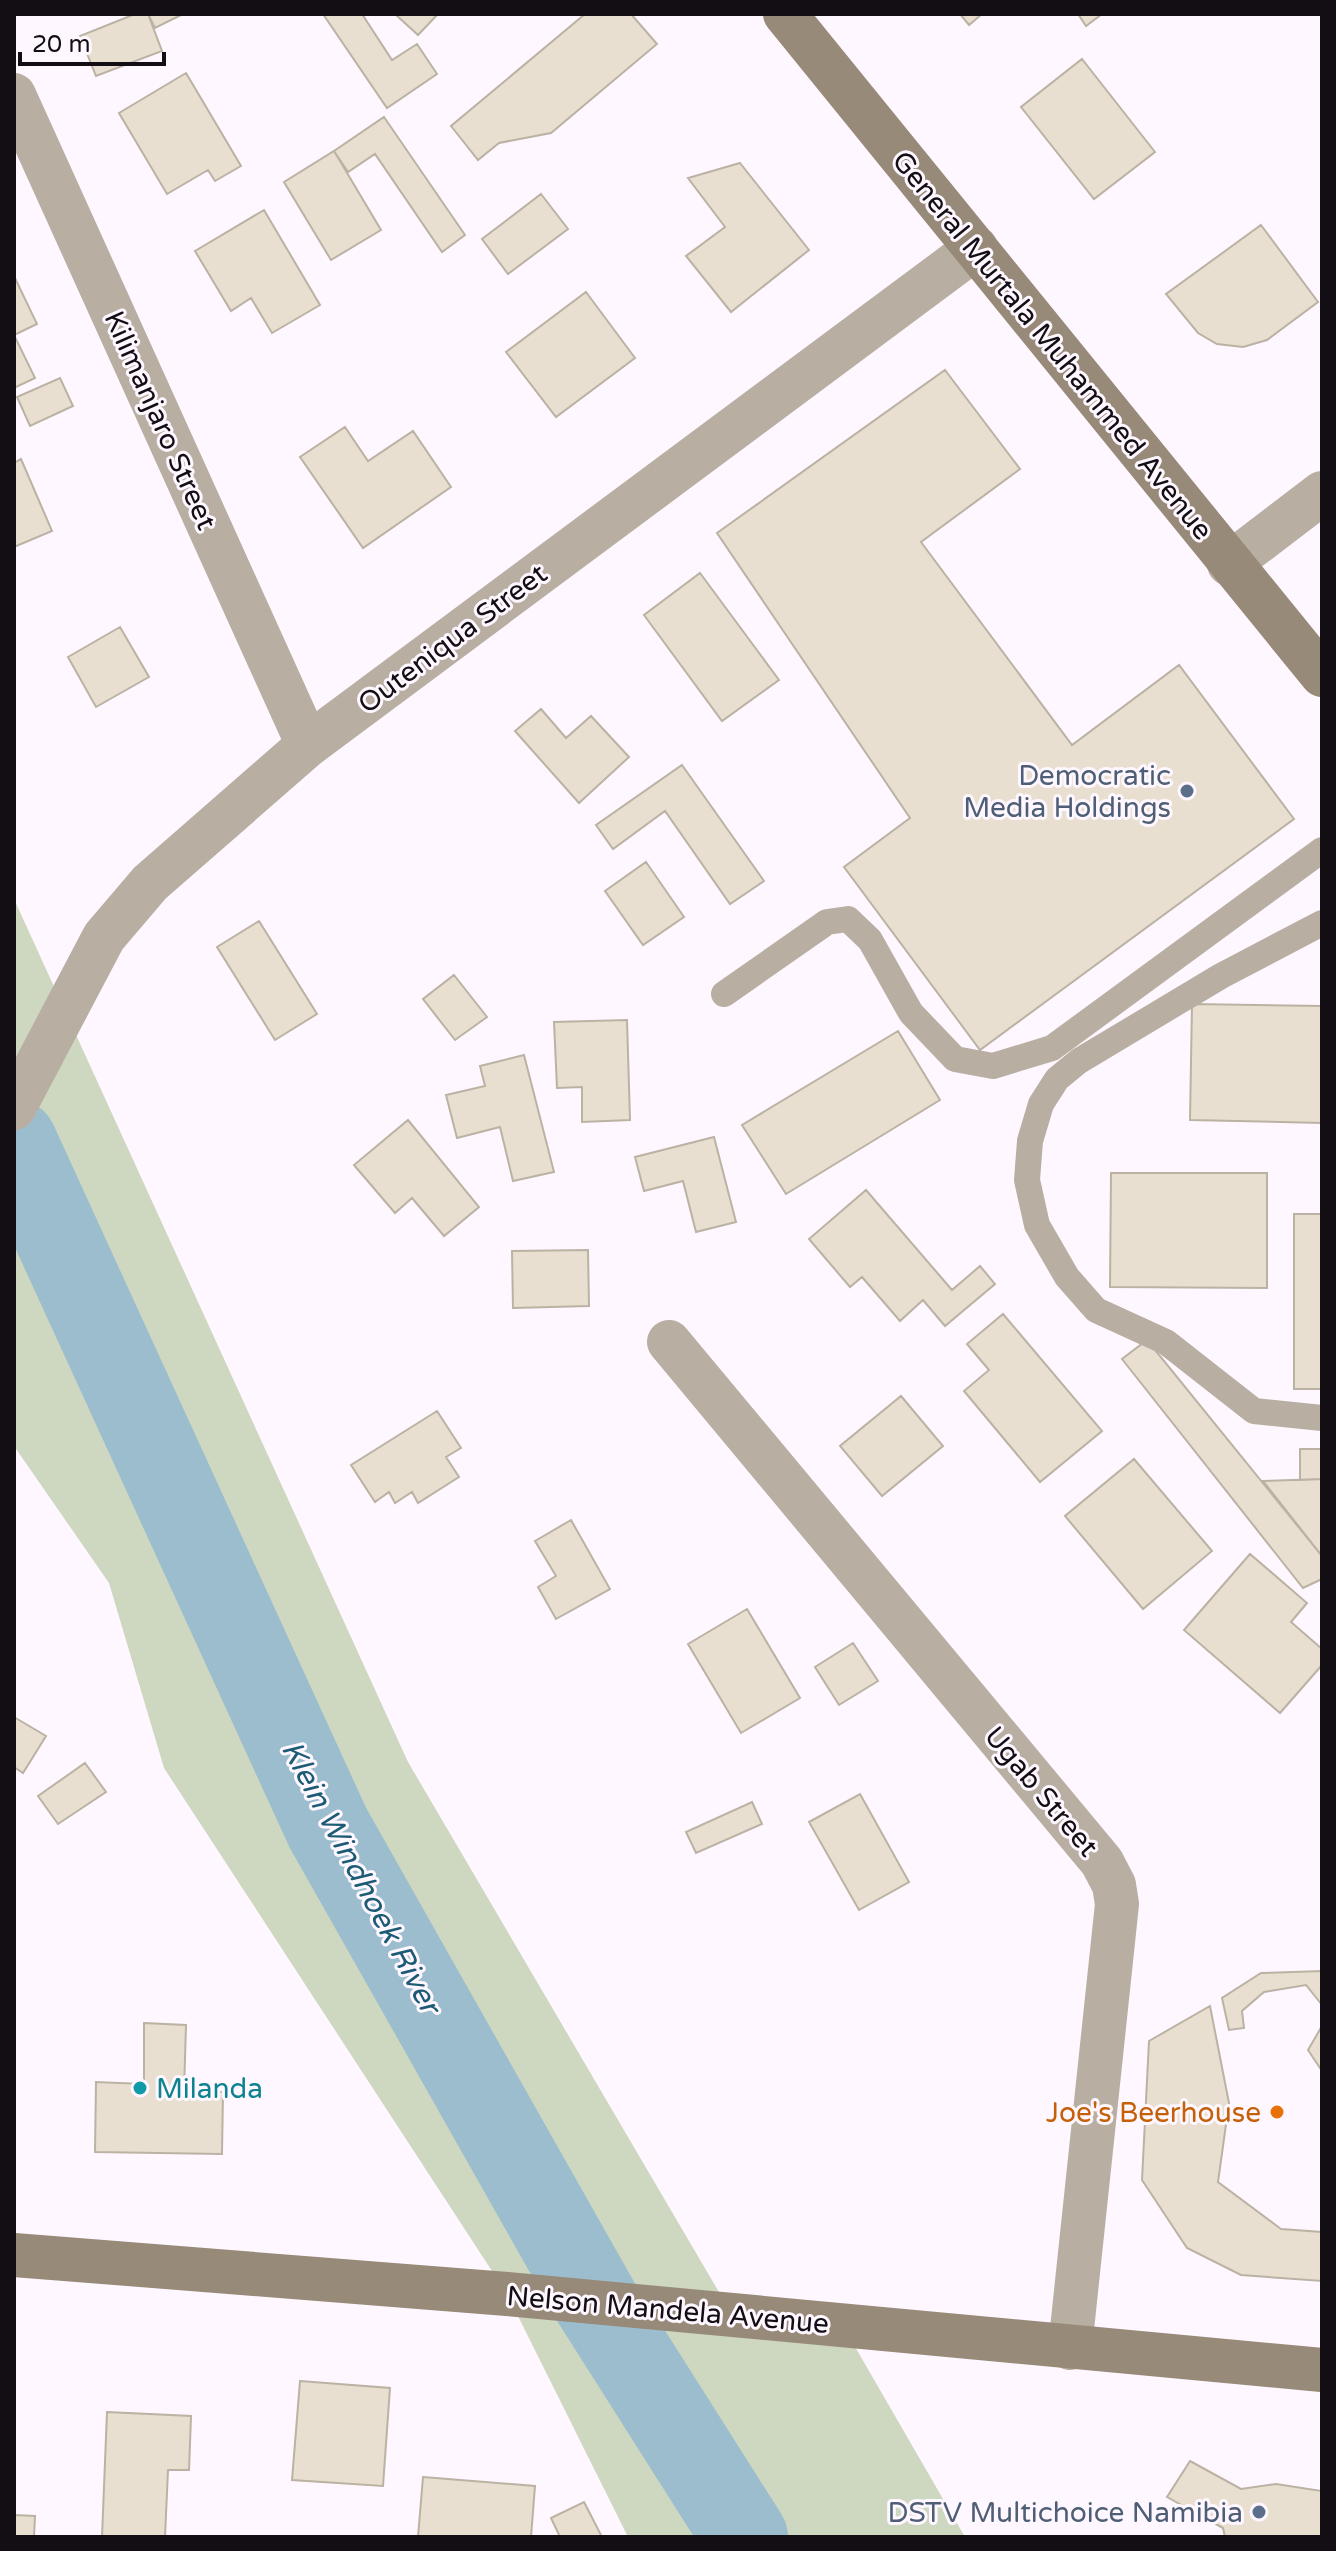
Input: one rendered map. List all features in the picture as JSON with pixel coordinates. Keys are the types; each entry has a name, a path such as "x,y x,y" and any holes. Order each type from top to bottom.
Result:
{"main road":[{"name":"General Murtala Muhammed Avenue","path":"785,14 1322,675"},
{"name":"Nelson Mandela Avenue","path":"14,2255 507,2294 1322,2370"}],"street":[{"name":"Kilimanjaro Street","path":"14,95 308,745"},
{"name":"Outeniqua Street","path":"14,1108 104,937 150,883 308,745 976,248"},
{"path":"1229,564 1322,493"},
{"name":"Ugab Street","path":"669,1342 1102,1862 1114,1885 1117,1904 1070,2348"}],"lane":[{"path":"724,994 827,922 848,919 870,940 911,1013 955,1059 993,1066 1052,1048 1322,850"},
{"path":"1322,923 1221,976 1079,1061 1057,1079 1041,1104 1027,1180 1037,1225 1067,1277 1096,1310 1166,1342 1254,1411 1322,1418"}],"green space":[{"path":"14,899 408,1762 733,2316 843,2326 965,2537 628,2537 507,2294 164,1768 109,1583 14,1446"}],"building":[{"path":"135,14 148,14 162,51 96,76 80,36"},
{"path":"148,14 183,14 155,28"},
{"path":"323,14 362,14 392,60 417,44 437,74 387,108"},
{"path":"395,14 438,14 418,35"},
{"path":"585,14 631,14 657,44 551,133 499,143 478,160 451,126"},
{"path":"960,14 982,14 969,25"},
{"path":"1078,14 1102,14 1086,26"},
{"path":"1082,59 1155,152 1094,199 1021,107"},
{"path":"186,73 241,166 215,181 208,170 167,194 119,113"},
{"path":"384,117 465,235 442,252 375,154 348,172 334,151"},
{"path":"334,151 381,230 331,260 284,182"},
{"path":"740,163 809,250 731,312 686,256 725,227 688,178"},
{"path":"541,194 568,229 508,274 482,239"},
{"path":"264,210 320,305 272,333 251,298 231,311 195,251"},
{"path":"1261,225 1318,302 1267,340 1243,347 1217,344 1198,333 1166,294"},
{"path":"14,276 37,324 14,335"},
{"path":"586,292 635,358 556,417 506,352"},
{"path":"14,335 35,378 14,388"},
{"path":"945,370 1020,469 921,542 1072,745 1179,665 1294,819 980,1050 844,867 910,818 717,533"},
{"path":"60,378 73,406 30,426 17,397"},
{"path":"345,427 368,461 413,431 451,487 363,548 300,457"},
{"path":"21,459 52,531 14,547 14,463"},
{"path":"700,573 779,680 722,721 644,615"},
{"path":"120,627 149,677 96,707 68,657"},
{"path":"541,709 566,738 591,716 629,757 579,803 515,731"},
{"path":"682,765 764,881 730,904 665,811 613,849 596,825"},
{"path":"646,862 684,917 643,945 605,891"},
{"path":"259,921 317,1014 275,1040 217,947"},
{"path":"454,975 487,1017 455,1040 423,999"},
{"path":"1192,1004 1322,1006 1322,1123 1190,1120"},
{"path":"627,1020 630,1120 582,1122 582,1087 557,1088 554,1022"},
{"path":"898,1031 940,1100 786,1194 742,1125"},
{"path":"524,1055 554,1172 513,1181 500,1127 457,1138 446,1095 485,1086 480,1066"},
{"path":"408,1120 479,1207 444,1236 412,1198 395,1213 354,1165"},
{"path":"714,1137 736,1222 696,1232 683,1181 644,1191 635,1157"},
{"path":"1111,1173 1267,1173 1267,1288 1110,1287"},
{"path":"866,1190 952,1290 980,1266 995,1284 945,1326 923,1300 900,1321 862,1277 850,1287 809,1239"},
{"path":"1294,1214 1322,1214 1322,1389 1294,1389"},
{"path":"588,1250 589,1306 513,1308 512,1251"},
{"path":"1003,1314 1102,1431 1040,1482 964,1391 989,1370 967,1344"},
{"path":"1147,1340 1322,1556 1322,1579 1303,1588 1122,1359"},
{"path":"901,1396 943,1446 882,1496 840,1446"},
{"path":"437,1411 461,1448 446,1457 459,1477 418,1503 412,1492 395,1503 389,1492 375,1502 351,1465"},
{"path":"1300,1449 1322,1449 1322,1479 1300,1480"},
{"path":"1134,1459 1212,1551 1143,1609 1065,1516"},
{"path":"1322,1479 1322,1556 1263,1481"},
{"path":"571,1520 610,1589 556,1619 538,1587 556,1576 535,1541"},
{"path":"1250,1554 1307,1603 1291,1622 1322,1649 1322,1665 1280,1713 1184,1630"},
{"path":"747,1609 800,1698 741,1733 688,1644"},
{"path":"853,1643 878,1681 839,1705 815,1667"},
{"path":"14,1717 46,1736 23,1773 14,1767"},
{"path":"85,1763 106,1792 58,1824 38,1796"},
{"path":"860,1794 909,1882 859,1910 809,1822"},
{"path":"752,1802 762,1824 696,1853 686,1832"},
{"path":"1322,1971 1322,2005 1306,1985 1264,1992 1242,2011 1244,2028 1229,2030 1222,1998 1261,1973"},
{"path":"1210,2006 1229,2103 1218,2182 1281,2229 1322,2232 1322,2281 1241,2275 1187,2248 1142,2180 1149,2041"},
{"name":"Milanda","path":"144,2023 186,2025 184,2092 223,2092 222,2154 95,2152 96,2082 144,2084"},
{"path":"1322,2026 1322,2064 1320,2068 1308,2050"},
{"path":"300,2381 390,2388 383,2486 292,2480"},
{"path":"107,2412 191,2416 189,2470 168,2470 165,2537 102,2537"},
{"name":"DSTV Multichoice Namibia","path":"1190,2461 1241,2489 1276,2484 1322,2491 1322,2537 1225,2537 1223,2528 1167,2497"},
{"path":"423,2477 535,2486 531,2537 418,2537"},
{"path":"584,2502 602,2537 560,2537 551,2518"},
{"path":"14,2515 35,2516 34,2537 14,2537"}],"waterway":[{"name":"Klein Windhoek River","path":"14,1142 328,1828 596,2302 745,2537"}],"place":[{"name":"Democratic Media Holdings","path":"1187,791"},
{"name":"Milanda","path":"140,2088"},
{"name":"Joe's Beerhouse","path":"1277,2112"},
{"name":"DSTV Multichoice Namibia","path":"1259,2512"}]}
